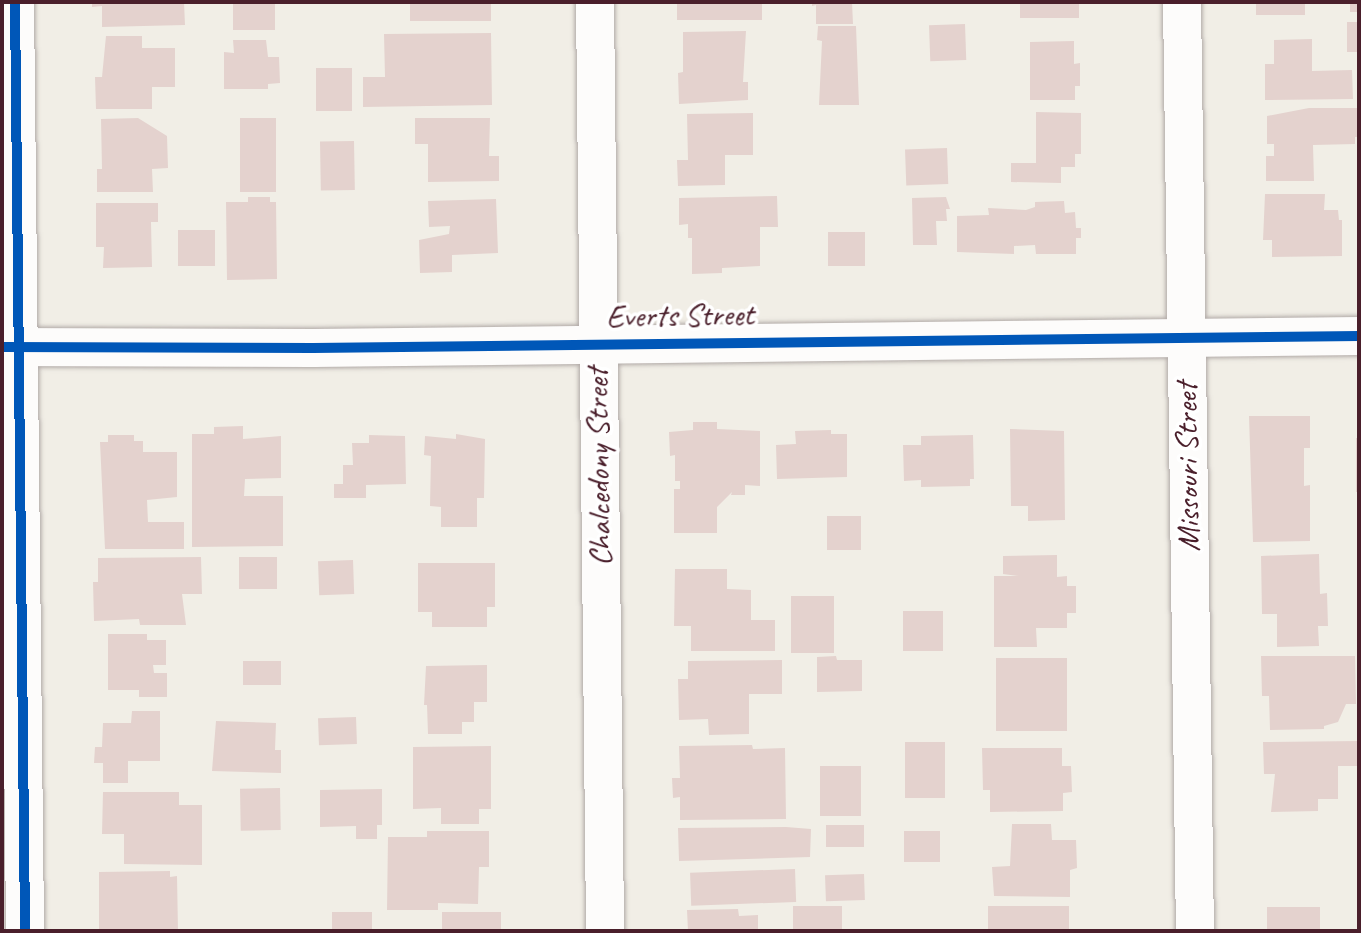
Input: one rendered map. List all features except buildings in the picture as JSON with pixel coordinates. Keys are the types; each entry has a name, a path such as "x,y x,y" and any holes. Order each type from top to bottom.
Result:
{"street":[{"path":"15,2 10,347 25,931"},
{"name":"Chalcedony Street","path":"595,2 605,931"},
{"name":"Missouri Street","path":"1182,2 1195,931"},
{"name":"Everts Street","path":"10,347 313,348 1359,336"}],"cycle path":[{"path":"15,2 25,931"},
{"path":"2,347 313,348 1359,336"}]}
